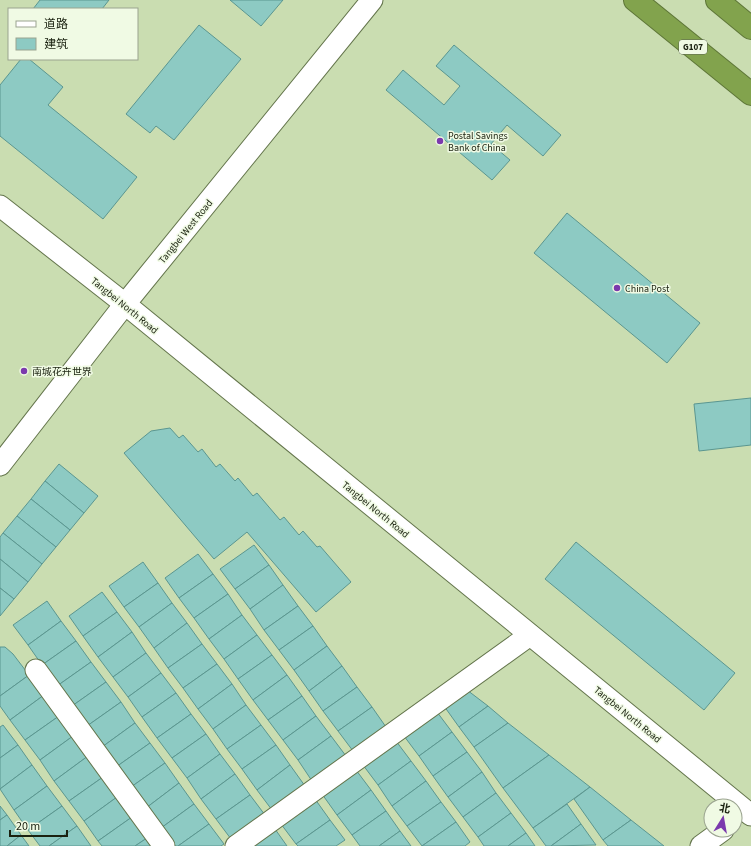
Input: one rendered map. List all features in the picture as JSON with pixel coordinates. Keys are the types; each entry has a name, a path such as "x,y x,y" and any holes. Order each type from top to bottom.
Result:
{"highway":[{"name":"G107","path":"635,0 751,94"},
{"path":"717,0 751,28"}],"street":[{"name":"Tangbei West Road","path":"0,465 125,304 372,0"},
{"name":"Tangbei North Road","path":"0,206 125,304 530,635 745,816"},
{"path":"236,846 530,635"},
{"path":"36,670 164,846"},
{"path":"700,846 712,838"}],"building":[{"path":"40,0 109,0 103,8 34,8"},
{"path":"230,0 283,0 261,26"},
{"path":"199,25 241,59 174,140 156,126 150,133 126,114"},
{"path":"454,45 561,135 543,156 507,125 491,144 510,160 492,180 386,90 403,70 444,105 460,86 436,66"},
{"path":"20,60 30,60 63,87 48,105 137,177 103,219 0,136 0,85"},
{"name":"China Post","path":"567,213 700,323 667,363 534,253"},
{"path":"751,398 751,445 699,451 694,404"},
{"path":"170,428 179,438 183,435 198,452 202,449 216,467 220,464 235,481 238,478 253,496 257,493 280,520 284,517 299,535 303,531 317,547 320,546 351,582 316,612 247,532 214,559 124,453 151,431"},
{"path":"59,464 98,496 84,513 45,481"},
{"path":"45,481 84,513 70,530 31,499"},
{"path":"31,499 70,530 56,547 17,516"},
{"path":"17,516 56,547 42,564 3,533"},
{"path":"3,533 42,564 28,582 0,559 0,537"},
{"path":"576,542 735,673 704,710 545,579"},
{"path":"254,545 269,565 235,589 220,569"},
{"path":"198,554 213,574 179,598 165,578"},
{"path":"0,559 28,582 14,599 0,588"},
{"path":"143,562 158,583 124,607 109,586"},
{"path":"269,565 283,585 250,609 235,589"},
{"path":"213,574 228,594 194,618 179,598"},
{"path":"158,583 172,603 139,627 124,607"},
{"path":"283,585 298,606 264,630 250,609"},
{"path":"0,588 14,599 0,616"},
{"path":"102,592 117,612 83,636 69,616"},
{"path":"228,594 242,615 209,639 194,618"},
{"path":"47,601 61,621 28,645 13,625"},
{"path":"172,603 187,623 154,648 139,627"},
{"path":"298,606 313,626 279,650 264,630"},
{"path":"117,612 132,632 98,657 83,636"},
{"path":"242,615 257,635 224,659 209,639"},
{"path":"61,621 76,641 42,665 28,645"},
{"path":"187,623 202,644 168,668 154,648"},
{"path":"313,626 327,646 294,670 279,650"},
{"path":"132,632 146,653 113,677 98,657"},
{"path":"257,635 272,655 238,679 224,659"},
{"path":"76,641 91,662 57,686 42,665"},
{"path":"202,644 217,664 183,688 168,668"},
{"path":"327,646 342,666 309,691 294,670"},
{"path":"0,647 5,647 13,654 29,675 0,696"},
{"path":"146,653 161,673 128,697 113,677"},
{"path":"272,655 287,675 253,700 238,679"},
{"path":"91,662 106,682 72,706 57,686"},
{"path":"217,664 232,684 198,709 183,688"},
{"path":"342,666 357,687 323,711 309,691"},
{"path":"161,673 176,693 142,717 128,697"},
{"path":"29,675 44,695 10,720 0,706 0,696"},
{"path":"287,675 302,696 268,720 253,700"},
{"path":"106,682 121,702 87,726 72,706"},
{"path":"232,684 246,705 213,729 198,709"},
{"path":"357,687 372,707 338,731 323,711"},
{"path":"467,690 488,706 459,727 444,706"},
{"path":"176,693 191,714 157,738 142,717"},
{"path":"44,695 59,716 25,740 10,720"},
{"path":"302,696 316,716 283,740 268,720"},
{"path":"121,702 135,723 102,747 87,726"},
{"path":"246,705 261,725 227,749 213,729"},
{"path":"488,706 508,723 474,747 459,727"},
{"path":"372,707 386,727 353,751 338,731"},
{"path":"437,712 452,732 419,756 404,736"},
{"path":"191,714 206,734 172,758 157,738"},
{"path":"59,716 73,736 40,760 25,740"},
{"path":"316,716 331,736 298,760 283,740"},
{"path":"135,723 150,743 116,767 102,747"},
{"path":"508,723 549,755 503,788 474,747"},
{"path":"3,725 18,745 0,758 0,727"},
{"path":"261,725 276,745 242,769 227,749"},
{"path":"452,732 467,752 433,776 419,756"},
{"path":"206,734 220,754 187,778 172,758"},
{"path":"73,736 88,756 54,781 40,760"},
{"path":"331,736 346,756 312,781 298,760"},
{"path":"396,741 411,761 378,785 363,765"},
{"path":"150,743 165,763 131,787 116,767"},
{"path":"18,745 32,765 0,789 0,758"},
{"path":"276,745 290,765 257,790 242,769"},
{"path":"467,752 482,772 448,797 433,776"},
{"path":"220,754 235,774 201,799 187,778"},
{"path":"549,755 590,787 533,828 503,788"},
{"path":"88,756 103,777 69,801 54,781"},
{"path":"411,761 426,781 392,806 378,785"},
{"path":"165,763 179,783 146,808 131,787"},
{"path":"32,765 47,786 14,810 0,789"},
{"path":"290,765 305,786 272,810 257,790"},
{"path":"356,770 371,790 337,815 322,794"},
{"path":"482,772 496,793 463,817 448,797"},
{"path":"235,774 250,795 216,819 201,799"},
{"path":"103,777 117,797 84,821 69,801"},
{"path":"426,781 441,802 407,826 392,806"},
{"path":"179,783 194,804 161,828 146,808"},
{"path":"47,786 62,806 28,830 14,810"},
{"path":"590,787 631,820 603,840 574,799"},
{"path":"371,790 386,811 352,835 337,815"},
{"path":"496,793 511,813 478,837 463,817"},
{"path":"250,795 265,815 231,839 216,819"},
{"path":"117,797 132,817 98,841 84,821"},
{"path":"315,799 330,820 296,844 281,824"},
{"path":"441,802 456,822 422,846 407,826"},
{"path":"194,804 209,824 178,846 174,846 161,828"},
{"path":"567,804 581,824 551,846 546,846 533,828"},
{"path":"0,806 7,815 0,820"},
{"path":"62,806 77,826 49,846 40,846 28,830"},
{"path":"386,811 400,831 379,846 360,846 352,835"},
{"path":"511,813 526,833 508,846 484,846 478,837"},
{"path":"7,815 21,835 7,846 0,846 0,820"},
{"path":"132,817 147,838 135,846 102,846 98,841"},
{"path":"330,820 345,840 336,846 298,846 296,844"},
{"path":"631,820 664,846 608,846 603,840"},
{"path":"456,822 470,842 465,846 422,846"},
{"path":"209,824 224,844 221,846 178,846"},
{"path":"581,824 596,845 551,846"},
{"path":"77,826 91,846 49,846"},
{"path":"275,829 287,846 250,846"},
{"path":"400,831 411,846 379,846"},
{"path":"526,833 535,846 508,846"},
{"path":"21,835 29,846 7,846"},
{"path":"147,838 153,846 135,846"}],"place":[{"name":"Postal Savings Bank of China","path":"440,141"},
{"name":"China Post","path":"617,288"},
{"name":"南城花卉世界","path":"24,371"}]}
